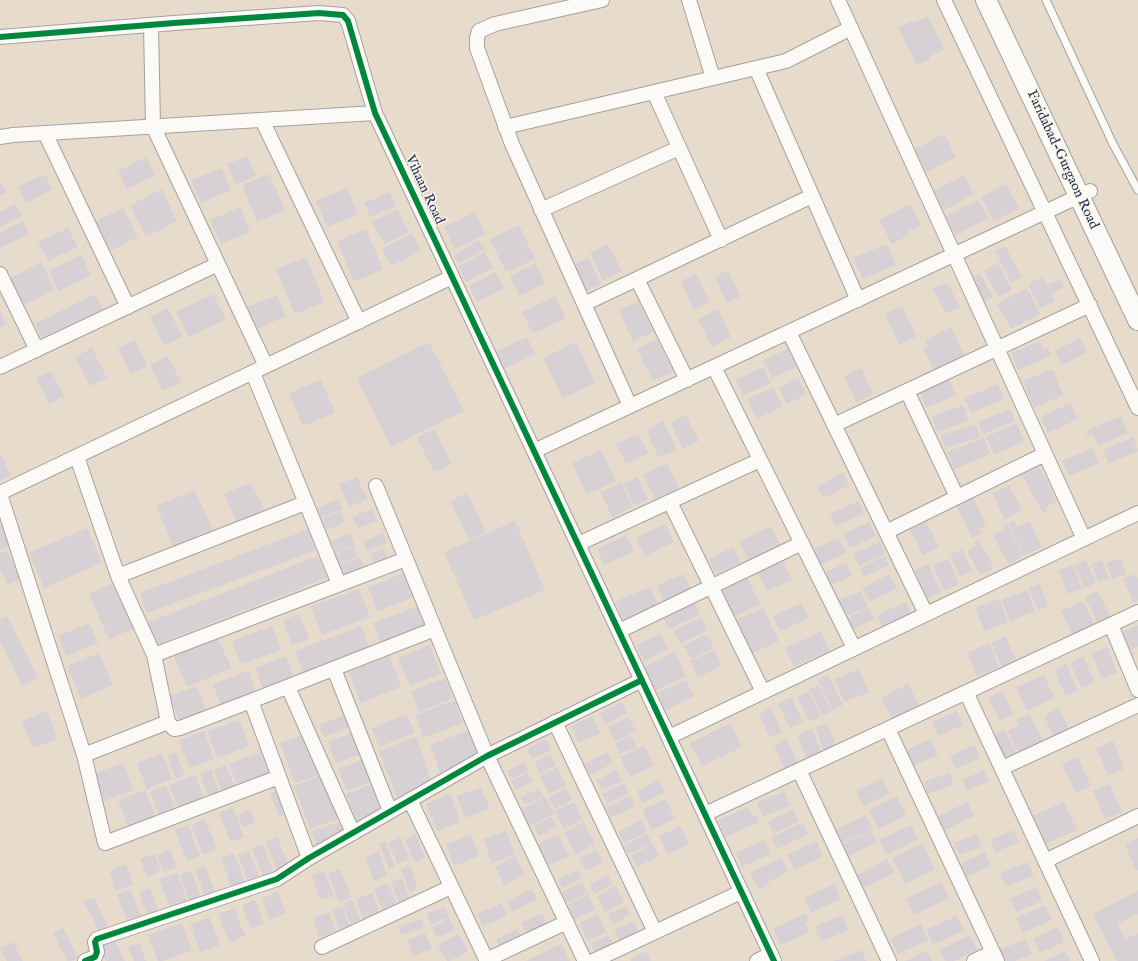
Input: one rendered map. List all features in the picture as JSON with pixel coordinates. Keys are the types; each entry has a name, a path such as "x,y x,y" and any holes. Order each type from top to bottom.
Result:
{"main road":[{"name":"Faridabad-Gurgaon Road","path":"986,0 1138,293"},
{"name":"Faridabad-Gurgaon Road","path":"1000,0 1085,193 1138,320"}],"street":[{"path":"602,0 495,24 479,31 477,38 478,48 505,127 630,406"},
{"path":"689,0 713,78"},
{"path":"838,0 1084,539"},
{"path":"944,0 1138,408"},
{"name":"Vihaan Road","path":"151,25 319,13 343,15 348,21 375,112 772,958"},
{"path":"0,37 151,25 153,126 266,366"},
{"path":"505,127 786,61 851,28"},
{"path":"756,68 858,300"},
{"path":"654,92 721,240"},
{"path":"0,137 375,112"},
{"path":"262,120 359,322"},
{"path":"45,133 128,307"},
{"path":"541,210 679,148"},
{"path":"534,452 1085,193"},
{"path":"584,304 812,196"},
{"path":"0,367 218,264"},
{"path":"0,274 37,350"},
{"path":"279,777 105,843 84,755 0,494 452,277"},
{"path":"637,279 687,380"},
{"path":"834,425 1090,306"},
{"path":"789,332 926,614"},
{"path":"714,367 854,648"},
{"path":"252,373 339,584"},
{"path":"907,390 957,497"},
{"path":"886,532 1045,454"},
{"path":"77,457 118,576 154,655 168,722 174,728 180,728 251,702 435,629"},
{"path":"578,544 760,460"},
{"path":"376,486 488,756 586,961"},
{"path":"670,502 763,692"},
{"path":"118,576 305,503"},
{"path":"669,737 1138,513"},
{"path":"619,631 802,543"},
{"path":"154,655 406,559"},
{"path":"705,814 1138,612"},
{"path":"1111,625 1138,690"},
{"path":"334,669 390,811"},
{"path":"85,961 95,956 95,942 97,939 278,879 309,858 353,832 488,756 642,680"},
{"path":"288,687 353,832"},
{"path":"966,692 1092,961"},
{"path":"251,702 309,858"},
{"path":"1002,768 1138,705"},
{"path":"84,755 168,722"},
{"path":"555,722 655,932"},
{"path":"888,729 995,956 974,961"},
{"path":"799,770 889,961"},
{"path":"410,800 487,961 567,922"},
{"path":"1045,860 1138,816"},
{"path":"322,947 451,887"},
{"path":"593,961 741,892"},
{"path":"757,961 772,958"}],"lane":[{"path":"1046,0 1113,144 1138,190"}],"building":[{"path":"928,16 944,49 929,57 930,59 917,65 898,28 912,21 913,23"},
{"path":"944,134 956,157 927,172 915,149"},
{"path":"248,156 256,176 236,185 227,164"},
{"path":"146,157 155,175 127,189 118,171"},
{"path":"222,168 231,190 200,203 191,180"},
{"path":"45,174 52,189 26,203 18,187"},
{"path":"269,174 285,210 257,222 242,185"},
{"path":"964,175 974,194 944,210 933,191"},
{"path":"0,181 6,193 0,196"},
{"path":"1006,184 1019,208 994,221 981,197"},
{"path":"347,188 358,214 327,227 316,201"},
{"path":"162,189 177,221 146,237 130,205"},
{"path":"390,192 396,206 370,217 364,203"},
{"path":"978,200 988,218 956,235 946,216"},
{"path":"15,204 22,216 0,227 0,212"},
{"path":"910,204 921,225 907,232 909,235 892,244 879,220"},
{"path":"240,207 250,232 221,244 210,220"},
{"path":"123,208 138,237 106,253 91,224"},
{"path":"397,209 409,232 384,244 372,222"},
{"path":"475,212 486,234 455,249 444,227"},
{"path":"23,221 29,234 0,248 0,232"},
{"path":"519,225 535,259 506,272 490,239"},
{"path":"68,228 77,247 48,261 38,242"},
{"path":"366,229 383,269 354,282 337,241"},
{"path":"412,233 421,251 391,266 382,249"},
{"path":"478,240 485,249 459,263 454,256"},
{"path":"608,244 622,271 603,280 590,253"},
{"path":"887,244 896,265 863,279 853,258"},
{"path":"1005,246 1022,277 1011,282 995,251"},
{"path":"485,252 493,268 466,282 458,266"},
{"path":"81,255 91,275 59,291 49,271"},
{"path":"306,257 324,302 295,314 276,269"},
{"path":"589,258 601,284 585,291 573,265"},
{"path":"41,262 55,290 24,305 10,278"},
{"path":"535,263 545,283 519,296 510,276"},
{"path":"998,263 1012,290 998,297 984,271"},
{"path":"728,270 741,296 727,303 715,277"},
{"path":"495,272 504,288 477,302 469,286"},
{"path":"980,273 993,297 980,304 967,280"},
{"path":"696,274 710,302 694,310 681,281"},
{"path":"1043,277 1047,285 1060,279 1064,287 1052,293 1055,301 1040,308 1028,284"},
{"path":"947,282 960,307 946,314 933,289"},
{"path":"1027,288 1040,314 1011,329 997,304"},
{"path":"95,294 104,311 44,341 35,324"},
{"path":"213,294 226,319 189,337 176,312"},
{"path":"277,295 286,316 257,329 247,307"},
{"path":"555,296 566,318 533,334 522,312"},
{"path":"638,301 653,332 633,341 619,311"},
{"path":"902,306 917,336 899,345 885,314"},
{"path":"168,308 182,337 164,346 150,317"},
{"path":"718,309 731,337 712,347 698,319"},
{"path":"0,311 6,324 0,327"},
{"path":"951,327 965,356 934,370 923,348 928,346 925,340"},
{"path":"527,337 535,354 504,369 495,352"},
{"path":"1080,338 1087,352 1062,365 1055,351"},
{"path":"657,339 673,372 653,381 637,349"},
{"path":"135,340 148,366 131,374 118,348"},
{"path":"1040,341 1043,349 1048,347 1051,356 1018,370 1011,353"},
{"path":"429,342 464,411 391,447 357,378"},
{"path":"576,342 595,383 563,398 543,358"},
{"path":"92,348 107,378 90,386 75,357"},
{"path":"788,349 797,367 772,378 763,360"},
{"path":"168,356 181,382 163,391 150,365"},
{"path":"763,367 771,383 743,396 736,380"},
{"path":"862,368 873,394 856,402 844,376"},
{"path":"1053,369 1063,395 1034,408 1023,381"},
{"path":"51,371 64,396 49,404 36,378"},
{"path":"798,378 806,395 787,404 779,388"},
{"path":"948,378 956,395 926,408 919,390"},
{"path":"321,380 335,413 303,426 289,393"},
{"path":"998,384 1004,399 971,413 965,398"},
{"path":"773,387 783,406 757,419 747,399"},
{"path":"1070,403 1078,419 1048,433 1041,417"},
{"path":"963,405 969,421 937,432 932,416"},
{"path":"1010,409 1015,421 983,434 978,422"},
{"path":"686,415 699,441 683,449 670,422"},
{"path":"1121,416 1128,433 1098,446 1093,434 1088,436 1085,431"},
{"path":"663,421 677,449 659,458 646,430"},
{"path":"1016,423 1024,441 994,455 986,437"},
{"path":"976,424 980,437 945,448 941,435"},
{"path":"434,429 452,464 434,472 417,438"},
{"path":"638,434 648,453 626,464 616,444"},
{"path":"1133,437 1138,451 1109,463 1103,450"},
{"path":"984,438 990,454 954,469 947,452"},
{"path":"1092,448 1099,463 1069,476 1062,461"},
{"path":"601,450 616,481 587,495 572,463"},
{"path":"0,453 11,476 0,481"},
{"path":"667,463 679,488 655,499 643,475"},
{"path":"1039,466 1057,501 1046,507 1048,511 1043,513 1022,475"},
{"path":"843,473 849,486 823,498 817,486"},
{"path":"357,477 367,499 349,507 339,484"},
{"path":"637,477 648,499 634,506 624,484"},
{"path":"251,482 265,512 238,525 224,494"},
{"path":"621,482 633,507 612,517 601,492"},
{"path":"1009,485 1022,510 1005,519 992,494"},
{"path":"195,490 213,530 173,546 156,506"},
{"path":"467,493 486,532 469,540 450,501"},
{"path":"973,497 986,525 979,529 982,533 972,538 956,505"},
{"path":"339,499 343,509 321,518 317,508"},
{"path":"858,501 864,513 836,526 830,514"},
{"path":"372,509 377,521 358,528 353,517"},
{"path":"341,511 345,522 327,530 322,519"},
{"path":"515,521 545,590 474,620 444,552"},
{"path":"1014,521 1017,527 1029,521 1042,547 1024,556 1008,523"},
{"path":"869,522 876,536 850,548 843,534"},
{"path":"926,522 939,547 923,555 910,530"},
{"path":"665,524 674,542 645,556 636,538"},
{"path":"1007,524 1023,557 1008,564 993,535 1004,529 1003,526"},
{"path":"2,525 11,545 0,550 0,526"},
{"path":"771,526 783,551 751,566 739,541"},
{"path":"87,528 102,563 44,588 29,553"},
{"path":"309,529 316,550 147,613 140,593"},
{"path":"350,533 355,545 336,553 331,541"},
{"path":"383,533 387,543 367,551 363,542"},
{"path":"626,535 634,551 604,565 597,549"},
{"path":"838,538 846,553 817,566 810,551"},
{"path":"979,540 994,568 980,575 967,551 976,546 974,543"},
{"path":"880,542 885,554 859,566 853,554"},
{"path":"354,547 358,556 338,565 334,555"},
{"path":"733,547 741,563 716,574 709,559"},
{"path":"383,548 388,561 375,567 370,554"},
{"path":"962,549 972,571 960,577 950,555"},
{"path":"7,550 21,579 8,585 0,568 0,554"},
{"path":"318,556 327,578 155,645 146,623"},
{"path":"885,556 889,565 864,577 860,568"},
{"path":"360,557 366,570 346,579 340,565"},
{"path":"1121,558 1126,574 1112,579 1107,563"},
{"path":"948,559 959,584 944,591 933,565"},
{"path":"1086,560 1096,583 1084,588 1075,565"},
{"path":"1102,560 1109,578 1098,582 1091,564"},
{"path":"783,561 792,580 767,591 758,573"},
{"path":"846,563 852,576 828,586 823,573"},
{"path":"928,564 941,592 927,598 915,570"},
{"path":"1073,565 1082,589 1068,594 1059,570"},
{"path":"405,573 414,597 377,611 368,587"},
{"path":"684,574 691,591 664,602 657,585"},
{"path":"889,574 897,588 870,602 862,588"},
{"path":"1135,574 1138,580 1138,601 1134,603 1123,579"},
{"path":"746,575 760,604 732,618 717,588"},
{"path":"117,581 137,627 109,639 89,594"},
{"path":"1040,584 1048,606 1038,610 1029,588"},
{"path":"650,587 659,607 624,621 616,601"},
{"path":"359,589 370,617 322,635 311,606"},
{"path":"1027,590 1035,611 1010,621 1002,600"},
{"path":"861,591 868,607 843,617 836,601"},
{"path":"1098,591 1111,618 1098,624 1085,597"},
{"path":"692,599 700,614 669,629 661,614"},
{"path":"999,599 1008,622 984,631 975,608"},
{"path":"1083,601 1094,624 1072,634 1061,611"},
{"path":"906,602 911,613 882,626 877,615"},
{"path":"801,603 809,618 780,631 773,616"},
{"path":"421,605 430,628 382,646 373,623"},
{"path":"763,608 779,641 752,653 736,620"},
{"path":"869,608 874,619 850,630 845,619"},
{"path":"299,614 309,639 292,645 283,620"},
{"path":"7,616 38,678 22,686 0,642 0,619"},
{"path":"701,617 707,630 680,644 673,631"},
{"path":"89,623 98,643 66,656 58,636"},
{"path":"1138,625 1138,647 1130,650 1122,632"},
{"path":"272,626 281,650 241,664 232,641"},
{"path":"361,626 370,650 304,674 295,651"},
{"path":"821,632 830,651 794,666 785,648"},
{"path":"661,634 668,649 644,661 636,645"},
{"path":"707,634 714,648 691,659 684,645"},
{"path":"217,636 231,668 187,687 173,655"},
{"path":"1005,636 1017,661 1003,668 991,643"},
{"path":"989,643 999,667 977,676 967,653"},
{"path":"430,645 441,674 410,686 398,657"},
{"path":"1107,647 1117,673 1102,679 1092,653"},
{"path":"715,650 722,666 698,677 690,661"},
{"path":"675,652 686,676 655,691 643,667"},
{"path":"99,653 113,685 81,699 67,666"},
{"path":"286,656 296,682 265,694 255,668"},
{"path":"389,656 401,687 360,703 349,672"},
{"path":"1083,657 1095,682 1082,688 1070,663"},
{"path":"1066,664 1078,691 1066,696 1054,670"},
{"path":"859,669 869,692 844,702 835,679"},
{"path":"248,671 257,695 222,708 213,684"},
{"path":"828,675 843,705 833,710 818,680"},
{"path":"1044,675 1054,698 1027,711 1016,687"},
{"path":"445,678 453,698 419,712 411,691"},
{"path":"686,680 694,696 666,710 658,693"},
{"path":"908,684 919,705 892,719 881,698"},
{"path":"818,685 832,711 823,715 809,690"},
{"path":"197,686 207,713 180,724 170,696"},
{"path":"1002,691 1014,714 1000,721 988,698"},
{"path":"809,692 821,716 810,722 797,697"},
{"path":"791,697 803,722 790,728 778,704"},
{"path":"455,700 463,723 423,738 415,715"},
{"path":"622,702 627,713 605,724 600,713"},
{"path":"771,708 782,732 769,737 759,714"},
{"path":"1059,708 1069,729 1054,737 1044,716"},
{"path":"47,711 57,739 33,748 22,721"},
{"path":"957,711 963,725 938,736 932,722"},
{"path":"349,713 354,726 324,737 319,725"},
{"path":"407,714 415,733 379,747 372,728"},
{"path":"1029,714 1043,741 1019,754 1008,731 1019,725 1016,720"},
{"path":"592,716 600,733 579,743 571,726"},
{"path":"628,717 636,731 615,741 608,727"},
{"path":"239,720 249,746 217,758 207,731"},
{"path":"730,723 742,747 702,766 690,743"},
{"path":"827,723 836,747 824,752 815,727"},
{"path":"812,729 822,753 807,759 797,735"},
{"path":"469,730 480,758 440,773 430,745"},
{"path":"1005,730 1016,753 1003,760 991,736"},
{"path":"204,731 214,759 190,768 179,740"},
{"path":"354,732 362,753 336,763 328,742"},
{"path":"307,733 323,773 295,783 280,743"},
{"path":"631,735 637,747 620,754 615,743"},
{"path":"416,737 433,784 397,798 379,751"},
{"path":"786,738 798,763 785,769 774,746"},
{"path":"546,739 551,750 532,759 527,749"},
{"path":"931,739 938,755 913,766 906,750"},
{"path":"1113,741 1124,769 1108,775 1096,748"},
{"path":"644,745 654,765 630,777 620,757"},
{"path":"974,745 980,758 956,769 950,756"},
{"path":"263,751 273,776 239,788 229,764"},
{"path":"176,752 185,776 176,779 167,755"},
{"path":"608,752 613,763 590,775 584,764"},
{"path":"162,753 172,779 147,789 137,763"},
{"path":"550,755 556,765 540,773 534,763"},
{"path":"1078,757 1091,786 1076,793 1062,764"},
{"path":"363,759 372,781 347,791 338,769"},
{"path":"524,762 528,771 511,779 507,771"},
{"path":"123,763 133,790 104,801 94,774"},
{"path":"226,765 235,787 222,792 214,770"},
{"path":"557,767 566,786 549,794 540,776"},
{"path":"211,770 220,794 209,798 200,774"},
{"path":"617,770 622,781 602,790 597,780"},
{"path":"984,770 989,781 967,791 962,780"},
{"path":"528,773 533,781 516,790 511,781"},
{"path":"949,773 954,785 928,794 924,782"},
{"path":"324,774 341,818 310,829 294,786"},
{"path":"195,775 204,799 178,809 169,785"},
{"path":"882,778 890,793 863,806 856,791"},
{"path":"659,780 665,792 643,803 637,791"},
{"path":"374,783 385,812 357,823 346,794"},
{"path":"624,783 629,793 607,804 602,794"},
{"path":"1110,784 1122,812 1105,819 1093,791"},
{"path":"166,785 175,809 159,815 150,792"},
{"path":"481,787 490,809 465,818 457,796"},
{"path":"566,788 572,800 555,809 549,797"},
{"path":"539,789 543,797 525,805 521,797"},
{"path":"145,790 156,818 129,828 118,800"},
{"path":"278,790 287,813 279,816 270,794"},
{"path":"784,791 790,805 763,817 757,803"},
{"path":"450,794 460,822 437,831 426,804"},
{"path":"630,796 635,806 611,818 606,807"},
{"path":"897,796 906,815 879,829 869,810"},
{"path":"546,797 554,814 528,826 520,810"},
{"path":"665,799 675,818 652,830 642,810"},
{"path":"574,802 583,820 564,829 555,811"},
{"path":"968,802 974,816 945,830 938,816"},
{"path":"1064,802 1077,830 1045,844 1032,816"},
{"path":"233,807 244,837 231,842 219,813"},
{"path":"748,807 752,816 756,814 759,822 725,837 718,820"},
{"path":"793,809 799,821 774,834 768,822"},
{"path":"250,810 255,822 243,827 238,815"},
{"path":"866,815 873,829 842,843 835,830"},
{"path":"551,817 557,827 539,836 534,825"},
{"path":"205,820 217,849 203,855 191,825"},
{"path":"641,820 647,832 624,843 618,832"},
{"path":"339,822 344,836 317,847 311,832"},
{"path":"584,822 595,844 576,854 564,832"},
{"path":"802,822 808,834 777,849 771,838"},
{"path":"188,825 200,856 187,861 175,830"},
{"path":"911,825 918,839 886,855 879,840"},
{"path":"680,826 689,844 668,854 659,836"},
{"path":"1013,830 1019,842 996,852 990,840"},
{"path":"506,831 515,854 492,863 483,839"},
{"path":"871,831 877,842 848,856 843,844"},
{"path":"558,834 569,856 548,866 537,845"},
{"path":"647,834 652,843 628,854 624,846"},
{"path":"977,834 982,846 959,855 954,843"},
{"path":"416,835 425,858 414,862 405,839"},
{"path":"471,835 479,856 454,866 446,844"},
{"path":"277,837 289,866 277,870 266,841"},
{"path":"400,837 409,859 397,864 389,843"},
{"path":"1138,838 1138,870 1136,871 1125,844"},
{"path":"764,840 771,854 742,867 736,853"},
{"path":"385,841 395,867 389,869 379,844"},
{"path":"816,841 823,856 795,870 787,855"},
{"path":"922,843 935,869 905,884 892,858"},
{"path":"653,844 659,856 637,867 631,855"},
{"path":"263,845 274,874 264,878 252,848"},
{"path":"170,850 177,867 164,872 157,855"},
{"path":"596,850 603,862 586,871 579,858"},
{"path":"249,851 259,877 248,881 238,855"},
{"path":"379,852 387,876 374,881 365,857"},
{"path":"985,852 991,866 966,877 961,864"},
{"path":"234,853 247,887 233,892 221,858"},
{"path":"154,854 161,871 147,877 140,859"},
{"path":"515,856 525,875 504,885 495,867"},
{"path":"782,858 788,872 768,882 769,885 759,890 750,873"},
{"path":"887,859 894,873 861,889 855,876"},
{"path":"1028,862 1034,876 1006,886 1000,873"},
{"path":"126,864 133,884 116,891 109,871"},
{"path":"410,865 418,889 410,892 401,869"},
{"path":"205,866 216,894 206,898 195,870"},
{"path":"340,869 351,897 339,902 328,874"},
{"path":"578,870 582,878 562,888 558,879"},
{"path":"191,871 201,897 190,902 180,875"},
{"path":"324,871 334,896 321,900 312,875"},
{"path":"177,873 187,901 170,908 159,880"},
{"path":"608,875 613,884 594,894 590,884"},
{"path":"402,878 410,899 399,903 391,882"},
{"path":"941,882 949,898 914,915 906,899"},
{"path":"388,883 397,905 383,911 374,889"},
{"path":"582,883 587,893 567,903 562,892"},
{"path":"834,884 841,899 811,913 804,898"},
{"path":"616,886 624,902 605,912 597,896"},
{"path":"1036,887 1042,901 1016,912 1010,899"},
{"path":"150,888 160,915 149,919 139,892"},
{"path":"531,889 537,899 512,912 507,901"},
{"path":"131,890 143,922 129,927 117,895"},
{"path":"1138,891 1138,914 1117,924 1125,939 1138,933 1138,961 1117,961 1093,914"},
{"path":"278,892 286,913 270,920 262,899"},
{"path":"372,893 379,912 363,918 356,899"},
{"path":"588,894 595,909 575,919 567,905"},
{"path":"94,897 108,927 99,931 84,902"},
{"path":"255,900 264,924 251,929 242,905"},
{"path":"352,900 360,920 350,923 343,904"},
{"path":"501,903 507,915 483,927 477,914"},
{"path":"1045,905 1052,920 1023,933 1016,918"},
{"path":"626,906 630,915 613,924 608,914"},
{"path":"342,907 349,925 340,929 332,910"},
{"path":"445,907 449,917 431,924 427,913"},
{"path":"234,908 245,936 229,942 218,914"},
{"path":"329,912 336,931 320,937 313,918"},
{"path":"542,913 550,929 529,939 521,923"},
{"path":"806,913 809,921 805,923 809,932 781,945 773,929"},
{"path":"598,914 606,932 588,941 579,923"},
{"path":"842,915 848,930 821,942 814,927"},
{"path":"956,916 964,930 933,945 926,930"},
{"path":"209,917 220,945 200,952 190,925"},
{"path":"449,918 455,930 437,938 432,927"},
{"path":"420,919 424,927 401,935 398,927"},
{"path":"634,921 639,932 620,942 614,930"},
{"path":"182,923 192,950 163,961 158,961 148,935"},
{"path":"921,924 928,940 898,954 891,938"},
{"path":"1057,927 1064,942 1040,953 1033,939"},
{"path":"63,928 78,958 72,961 67,961 53,933"},
{"path":"517,929 523,941 502,951 496,939"},
{"path":"425,933 432,949 413,956 407,940"},
{"path":"459,934 468,952 447,961 438,945"},
{"path":"608,935 613,944 596,953 591,943"},
{"path":"970,935 977,950 954,961 945,961 940,950"},
{"path":"1025,939 1032,954 1015,961 1002,961 997,951"},
{"path":"114,940 125,961 106,961 99,947"},
{"path":"13,942 23,961 7,961 0,948"},
{"path":"139,943 146,961 134,961 128,947"},
{"path":"561,944 570,961 526,961"},
{"path":"862,950 866,961 833,961"},
{"path":"646,951 651,961 631,961 630,959"},
{"path":"927,951 932,961 905,961"},
{"path":"1064,951 1070,961 1045,961"}],"cycle path":[{"path":"0,37 319,13 343,15 348,21 375,113 774,961"},
{"path":"85,961 95,957 97,952 95,942 97,939 277,879 309,858 487,756 642,680"}]}
